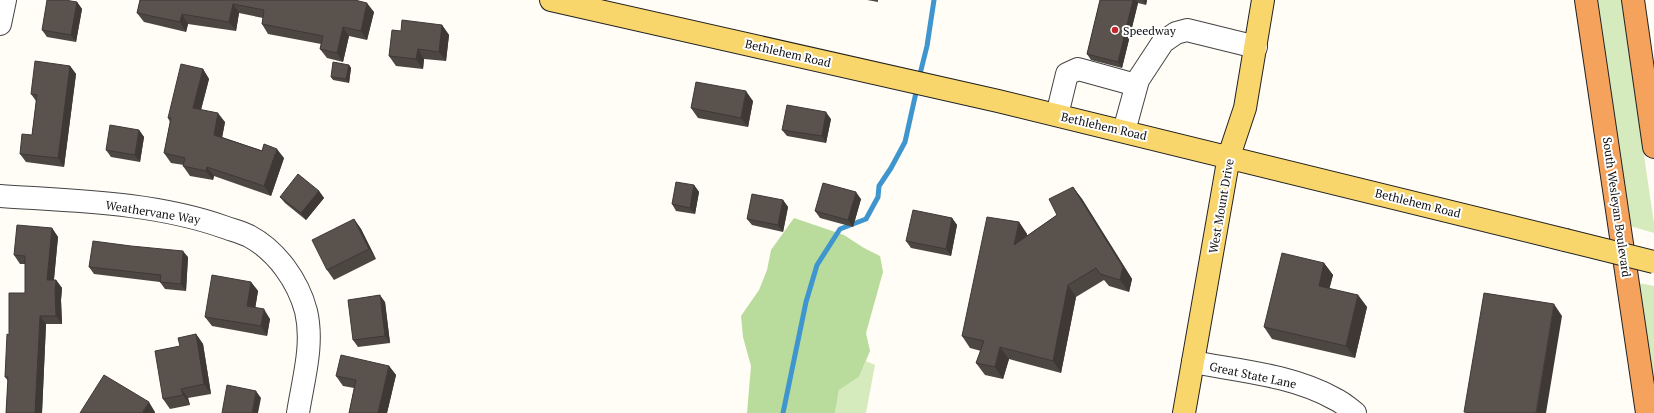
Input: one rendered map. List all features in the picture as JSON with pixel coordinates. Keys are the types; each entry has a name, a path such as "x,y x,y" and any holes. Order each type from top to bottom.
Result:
{"highway":[{"name":"South Wesleyan Boulevard","path":"1586,0 1647,413"},
{"path":"1632,0 1654,147"}],"main road":[{"name":"Bethlehem Road","path":"551,0 1057,115 1229,156 1654,262"},
{"name":"West Mount Drive","path":"1184,413 1229,156 1244,108 1256,47 1263,0"}],"street":[{"path":"0,24 4,0"},
{"path":"1124,131 1136,85 1163,42 1176,33 1187,30 1256,47"},
{"path":"1057,115 1067,74 1073,70 1078,69 1136,85"},
{"name":"Weathervane Way","path":"0,196 136,207 198,218 249,236 270,251 287,270 298,290 306,312 309,346 298,413"},
{"name":"Great State Lane","path":"1193,362 1278,378 1308,387 1336,399 1355,413"}],"green space":[{"path":"1598,0 1621,0 1654,223 1654,233 1630,226"},
{"path":"794,218 844,235 880,256 883,272 866,333 870,351 859,377 839,390 835,413 747,413 751,366 743,337 741,316 759,290 767,270 771,250"},
{"path":"1638,283 1654,286 1654,393"},
{"path":"866,361 875,365 866,413 835,413 839,390 859,377"}],"building":[{"path":"47,0 77,2 71,35 42,30"},
{"path":"140,0 355,0 367,3 361,31 343,27 337,53 320,49 323,36 262,24 264,10 233,4 229,22 182,14 180,22 137,13"},
{"path":"1100,0 1133,0 1118,62 1087,54"},
{"path":"402,20 442,25 439,52 418,49 416,59 389,56 392,30 401,31"},
{"path":"35,61 70,66 58,158 20,154 22,134 32,135 37,95 31,94"},
{"path":"333,62 349,65 346,79 331,77"},
{"path":"181,64 203,69 193,108 218,113 214,135 262,151 264,144 277,149 264,186 207,167 206,171 183,166 185,158 164,153 171,118 168,118"},
{"path":"696,82 746,91 741,118 691,108"},
{"path":"787,105 826,112 822,136 782,130"},
{"path":"110,125 139,130 135,155 106,150"},
{"path":"298,174 319,191 301,213 280,197"},
{"path":"676,182 694,185 690,208 672,204"},
{"path":"823,183 856,192 848,220 815,211"},
{"path":"1073,187 1123,267 1120,280 1100,274 1096,268 1068,285 1053,361 1000,347 995,367 976,363 984,341 962,336 987,217 1019,222 1014,245 1057,215 1049,199"},
{"path":"752,194 783,200 778,225 747,219"},
{"path":"913,210 952,218 946,249 906,241"},
{"path":"354,219 369,249 327,270 312,240"},
{"path":"17,225 52,228 47,280 56,280 56,316 40,316 35,413 6,413 8,377 5,377 7,334 9,335 9,293 25,293 25,256 14,255"},
{"path":"93,241 183,251 181,284 160,282 161,275 89,267"},
{"path":"1282,253 1324,263 1319,286 1358,295 1346,346 1264,327"},
{"path":"212,275 251,282 247,306 264,309 261,326 205,317"},
{"path":"1484,293 1554,304 1536,413 1464,412"},
{"path":"380,295 385,336 353,340 348,300"},
{"path":"196,334 204,384 181,389 183,395 163,399 155,351 180,346 178,338"},
{"path":"341,355 389,366 378,413 349,413 356,380 336,376"},
{"path":"104,375 149,402 142,413 80,413"},
{"path":"227,385 256,391 252,413 222,413"}],"waterway":[{"path":"919,78 927,46 934,0"},
{"path":"783,413 806,302 817,265 840,229 866,219 878,197 879,186 905,142 917,88"}],"place":[{"name":"Speedway","path":"1115,30"}]}
